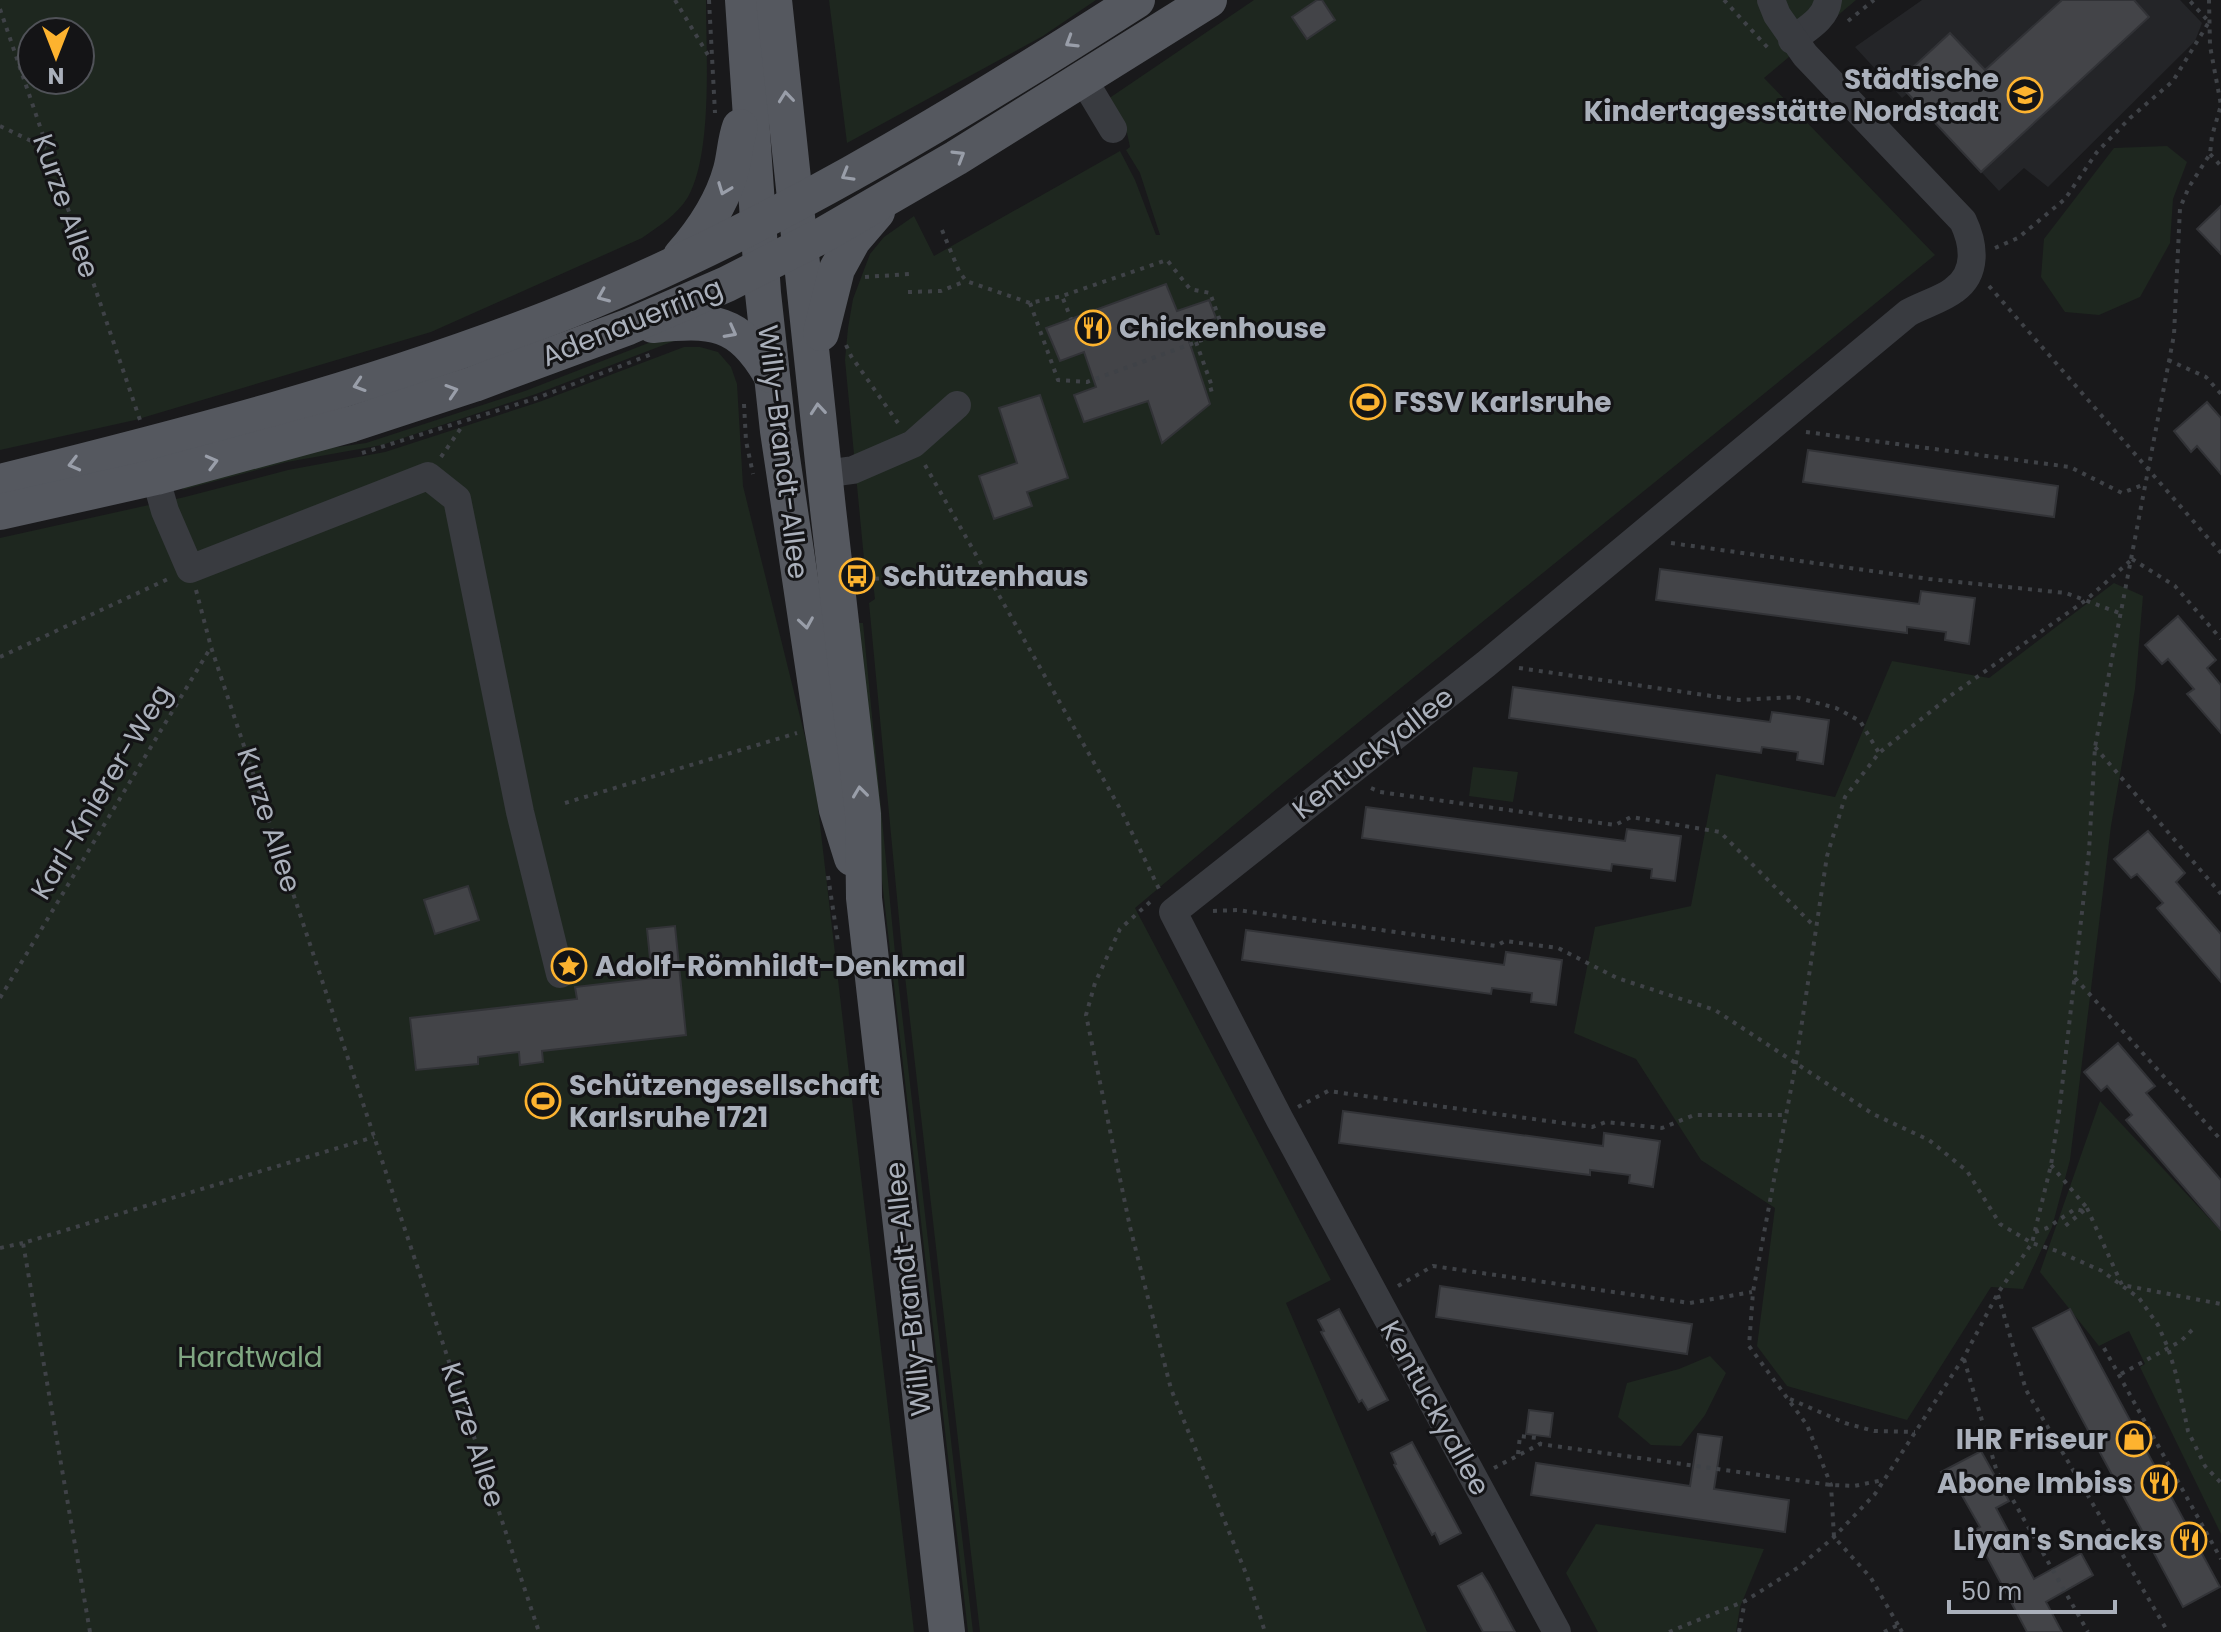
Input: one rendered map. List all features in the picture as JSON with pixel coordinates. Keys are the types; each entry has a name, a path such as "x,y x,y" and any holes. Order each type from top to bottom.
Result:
{"main road":[{"name":"Willy-Brandt-Allee","path":"743,0 761,266 789,518 837,810 864,898"},
{"name":"Willy-Brandt-Allee","path":"774,0 863,814 864,898 947,1632"},
{"name":"Adenauerring","path":"0,482 142,442 306,402 434,361 551,318 674,264 797,202 885,154 1137,0"},
{"name":"Adenauerring","path":"0,512 142,442 352,424 474,384 628,327 727,284 891,196 1209,0"},
{"path":"674,264 700,234 722,197 732,167 749,86"},
{"path":"813,365 834,275 853,240 891,196"},
{"path":"628,327 681,321 713,324 745,340 759,354 772,377"}],"street":[{"path":"1771,0 1792,40 1963,221 1969,235 1972,258"},
{"path":"1792,40 1818,20 1828,6 1828,0"},
{"path":"1083,79 1113,129"},
{"name":"Kentuckyallee","path":"1557,1632 1375,1299 1167,902 1342,778 1486,664 1908,313 1954,290 1968,275 1972,258"},
{"path":"824,474 853,470 913,444 957,405"},
{"path":"142,442 165,511 190,569 428,476 457,499 520,812 560,974"}],"path":[{"path":"675,0 712,62"},
{"path":"709,0 715,116"},
{"path":"2189,0 2209,22"},
{"path":"1669,1632 1745,1601 1799,1567 1834,1537 1885,1480 1964,1357 1998,1293 2032,1243 2051,1165 2075,978 2089,851 2095,747 2174,335 2180,208 2210,154 2221,105 2209,22 2209,0"},
{"name":"Kurze Allee","path":"0,9 142,442"},
{"path":"2209,22 2173,81 2097,152 2065,199 2018,238 1972,258 1993,293 2221,553"},
{"path":"0,126 46,148"},
{"path":"2210,154 2221,166"},
{"path":"942,230 966,281 1030,303 1062,296 1167,260 1190,289 1210,293 1224,332 1087,382 1058,380 1030,303"},
{"path":"856,274 863,278 910,274"},
{"path":"908,292 941,291 966,281"},
{"path":"1062,296 1071,319"},
{"path":"1212,320 1217,335"},
{"path":"843,339 851,356 913,444 1122,812 1167,902"},
{"path":"1196,342 1213,389 1206,391"},
{"path":"2168,360 2206,377 2221,394"},
{"path":"743,399 746,441 754,477"},
{"path":"428,476 464,423"},
{"path":"1772,427 2070,467 2122,493 2145,484"},
{"path":"1637,538 1929,579 2066,593 2122,614"},
{"path":"1902,1632 1871,1578 1834,1537 1831,1485 1807,1425 1749,1346 1753,1292 1796,1062 1827,856 1845,797 1879,753 1950,696 2086,600 2132,559"},
{"path":"2132,559 2175,586 2221,639"},
{"path":"0,657 190,569"},
{"name":"Kurze Allee","path":"190,569 211,647 539,1632"},
{"path":"863,580 891,576 950,579 994,587"},
{"name":"Karl-Knierer-Weg","path":"0,998 211,647"},
{"path":"1486,664 1739,700 1795,697 1836,708 1860,721 1879,753"},
{"path":"565,803 822,726"},
{"path":"2095,747 2221,894"},
{"path":"1342,778 1380,792 1615,825 1631,817 1720,832 1815,927"},
{"path":"828,875 839,950"},
{"path":"1265,1632 1247,1576 1171,1389 1130,1227 1086,1015 1095,983 1120,929 1167,902 1496,946 1505,941 1558,948 1617,978 1715,1010 1873,1114 1929,1140 1967,1171 2000,1224 2032,1243 2080,1261 2139,1298 2158,1325 2168,1348 2188,1431 2205,1466 2221,1483"},
{"path":"2075,978 2221,1140"},
{"path":"1279,1118 1328,1091 1592,1127 1606,1122 1662,1128 1694,1115 1786,1115"},
{"path":"0,1248 374,1137"},
{"path":"2051,1165 2086,1209 2122,1285"},
{"path":"2034,1232 2047,1228 2075,1209 2086,1209"},
{"path":"2064,1227 2086,1209"},
{"path":"23,1243 90,1632"},
{"path":"1375,1299 1433,1266 1690,1303 1753,1292"},
{"path":"2122,1285 2221,1304"},
{"path":"1998,1293 2026,1390 2168,1632"},
{"path":"2121,1374 2181,1341 2192,1330"},
{"path":"2104,1348 2221,1559"},
{"path":"1964,1357 1997,1472 2088,1632"},
{"path":"1787,1398 1845,1423 1874,1431 1916,1433"},
{"path":"1517,1455 1520,1436 1537,1438 1540,1444"},
{"path":"1474,1480 1540,1444 1831,1485 1854,1486 1885,1480"},
{"path":"1739,1632 1745,1601"},
{"path":"1884,1632 1898,1625"}],"shaded area":[{"name":"Städtische Kindertagesstätte Nordstadt","path":"1922,0 2180,0 2202,23 2195,41 2048,187 2024,168 1999,191 1908,93 1902,98 1855,47"}],"green space":[{"path":"0,0 706,0 707,74 701,155 688,197 667,220 642,238 431,332 135,420 0,450"},
{"path":"829,0 1096,0 1043,36 847,143"},
{"path":"1254,0 1856,0 1764,78 1935,255 1285,782 1135,908 1331,1280 1286,1303 1427,1632 980,1632 902,950 869,603 875,599 873,583 866,580 845,360 848,328 853,299 870,254 884,237 914,216 934,256 1120,151 1156,235 1160,235 1140,173 1126,150 1130,147 1127,133 1108,99"},
{"path":"2167,146 2187,162 2173,199 2170,243 2140,297 2099,315 2065,312 2041,277 2044,239 2114,148"},
{"path":"669,335 674,341 536,394 382,445 287,462 182,490 188,483 316,450 366,443 525,391"},
{"name":"Hardtwald","path":"684,347 718,352 731,367 737,384 743,486 814,773 914,1632 0,1632 0,538 185,497 288,470 385,452 539,402"},
{"path":"2114,583 2143,596 2135,689 2111,826 2070,1160 2052,1227 2023,1289 1991,1287 1907,1420 1787,1386 1757,1346 1775,1208 1701,1160 1636,1059 1574,1033 1595,927 1691,906 1716,774 1835,797 1892,661 1989,678"},
{"path":"859,623 863,623 895,953 973,1632 968,1632 877,837"},
{"path":"1473,767 1518,772 1513,802 1469,796"},
{"path":"2100,1101 2221,1231 2221,1534 2140,1367 2145,1364 2129,1331 2099,1346 2040,1272"},
{"path":"1710,1356 1726,1373 1705,1415 1681,1446 1651,1445 1618,1417 1627,1383 1679,1369"},
{"path":"1596,1524 1764,1549 1740,1607 1736,1632 1598,1632 1566,1573"}],"building":[{"path":"1317,0 1322,0 1335,20 1307,39 1292,17"},
{"path":"2062,0 2134,0 2149,17 1981,172 1897,82 1950,33 1985,70"},
{"path":"2221,206 2221,254 2197,229"},
{"path":"1166,284 1177,311 1209,300 1216,318 1206,322 1208,327 1187,335 1210,404 1162,443 1148,401 1084,422 1074,395 1096,387 1084,352 1060,361 1046,328"},
{"path":"1040,395 1068,478 1027,492 1032,506 994,519 979,476 1017,463 999,408"},
{"path":"2207,402 2221,418 2221,474 2197,446 2191,452 2174,431"},
{"path":"1808,450 2058,486 2054,517 1803,482"},
{"path":"1660,569 1919,604 1921,591 1975,598 1969,644 1945,640 1946,632 1907,627 1907,633 1656,600"},
{"path":"2178,616 2216,660 2207,668 2221,685 2221,733 2187,694 2194,689 2168,659 2162,664 2145,645"},
{"path":"1513,687 1770,722 1772,712 1829,720 1823,764 1797,760 1798,752 1762,747 1761,753 1509,718"},
{"path":"1366,807 1625,841 1627,829 1681,836 1675,881 1651,878 1652,869 1612,864 1611,871 1362,838"},
{"path":"2148,831 2185,873 2176,882 2221,934 2221,982 2157,908 2163,903 2137,874 2131,878 2114,859"},
{"path":"468,886 479,920 435,934 424,900"},
{"path":"675,926 686,1035 542,1051 543,1062 520,1065 519,1052 478,1057 478,1064 416,1070 410,1018 577,999 575,987 652,978 647,929"},
{"path":"1246,930 1504,965 1506,952 1562,960 1556,1005 1531,1002 1532,993 1492,988 1491,994 1242,960"},
{"path":"2118,1043 2155,1086 2146,1093 2221,1180 2221,1230 2126,1120 2132,1115 2107,1086 2101,1091 2084,1072"},
{"path":"1343,1111 1603,1146 1604,1133 1660,1141 1653,1187 1629,1183 1630,1175 1590,1170 1590,1175 1339,1143"},
{"path":"1440,1286 1692,1324 1687,1354 1436,1317"},
{"path":"1339,1309 1388,1400 1368,1410 1362,1400 1359,1402 1321,1332 1324,1331 1318,1320"},
{"path":"2070,1309 2220,1587 2183,1607 2033,1328"},
{"path":"1529,1410 1553,1413 1550,1437 1526,1434"},
{"path":"1698,1434 1722,1437 1714,1489 1789,1500 1785,1532 1531,1495 1536,1463 1690,1486"},
{"path":"1412,1442 1461,1533 1440,1544 1394,1465 1391,1453"},
{"path":"1981,1451 2009,1501 1996,1508 2034,1579 2081,1553 2093,1575 2046,1602 2062,1632 2027,1632 1973,1531 1980,1527 1960,1492 1954,1495 1941,1472"},
{"path":"1482,1573 1515,1632 1483,1632 1458,1586"}],"place":[{"name":"Städtische Kindertagesstätte Nordstadt","path":"2025,95"},
{"name":"Chickenhouse","path":"1093,328"},
{"name":"FSSV Karlsruhe","path":"1368,402"},
{"name":"Schützenhaus","path":"857,576"},
{"name":"Adolf-Römhildt-Denkmal","path":"569,966"},
{"name":"Schützengesellschaft Karlsruhe 1721","path":"543,1101"},
{"name":"IHR Friseur","path":"2134,1439"},
{"name":"Abone Imbiss","path":"2159,1483"},
{"name":"Liyan's Snacks","path":"2189,1540"}]}
